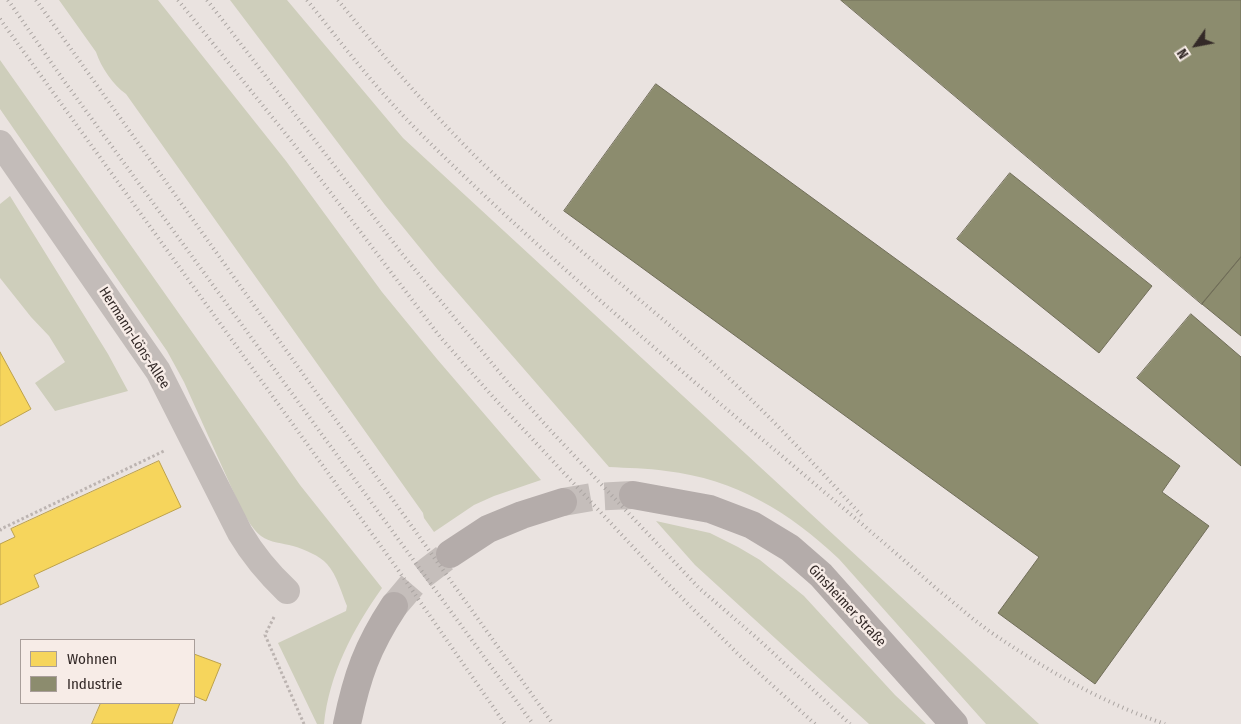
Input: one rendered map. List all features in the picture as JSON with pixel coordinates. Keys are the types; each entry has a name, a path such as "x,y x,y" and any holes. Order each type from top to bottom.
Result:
{"main road":[{"name":"Ginsheimer Straße","path":"633,495 710,509 752,525 790,548 821,575 954,724"},
{"path":"450,554 488,530 522,515 563,502"},
{"path":"347,724 355,686 367,652 394,606"}],"street":[{"name":"Hermann-Löns-Allee","path":"0,143 158,371 244,540 267,572 287,591"}],"path":[{"path":"0,531 192,438"},
{"path":"287,591 265,635 304,724"}],"green space":[{"path":"59,0 158,0 286,161 382,292 541,480 474,505 434,532 424,518 423,513 126,94 108,75 96,52"},
{"path":"230,0 287,0 403,138 1039,724 986,724 839,559 801,527 760,500 716,482 691,475 659,470 609,467 438,270 385,205"},
{"path":"0,60 300,485 382,588 361,620 344,653 331,687 324,724 317,724 278,643 346,611 347,606 336,578 327,564 312,553 261,536 242,511 184,382 167,351 0,109"},
{"path":"10,196 108,354 128,391 55,411 35,383 65,362 49,336 0,278 0,204"},
{"path":"656,521 710,533 760,560 804,596 895,695 926,724 869,724 695,565"}],"building: Wohnen":[{"path":"0,352 31,409 0,426"},
{"path":"159,461 181,507 34,575 39,587 0,605 0,544 15,537 11,529"},
{"path":"195,654 221,664 206,701 195,696"},
{"path":"101,704 180,704 172,724 92,724"}],"building: Industrie":[{"path":"841,0 1241,0 1241,257 1202,304"},
{"path":"656,84 1180,466 1162,492 1209,526 1095,684 998,613 1039,557 564,211"},
{"path":"1010,173 1152,286 1099,353 957,239"},
{"path":"1241,257 1241,336 1202,304"},
{"path":"1191,314 1241,357 1241,466 1137,378"}],"tunnel":[{"path":"563,502 592,497 633,495"},
{"path":"394,606 417,579 450,554"}],"railway":[{"path":"8,0 62,78 533,724"},
{"path":"36,0 553,724"},
{"path":"178,0 293,143 441,338 494,398 662,578 739,655 815,724"},
{"path":"207,0 403,255 509,384 699,588 758,639 850,724"},
{"path":"307,0 358,64 413,126 540,247 605,305 938,590 978,623 1054,673 1097,696 1165,724"},
{"path":"338,0 441,121 478,159 534,211 681,335 729,379 788,437 863,517"},
{"path":"0,19 396,567 505,724"}]}
